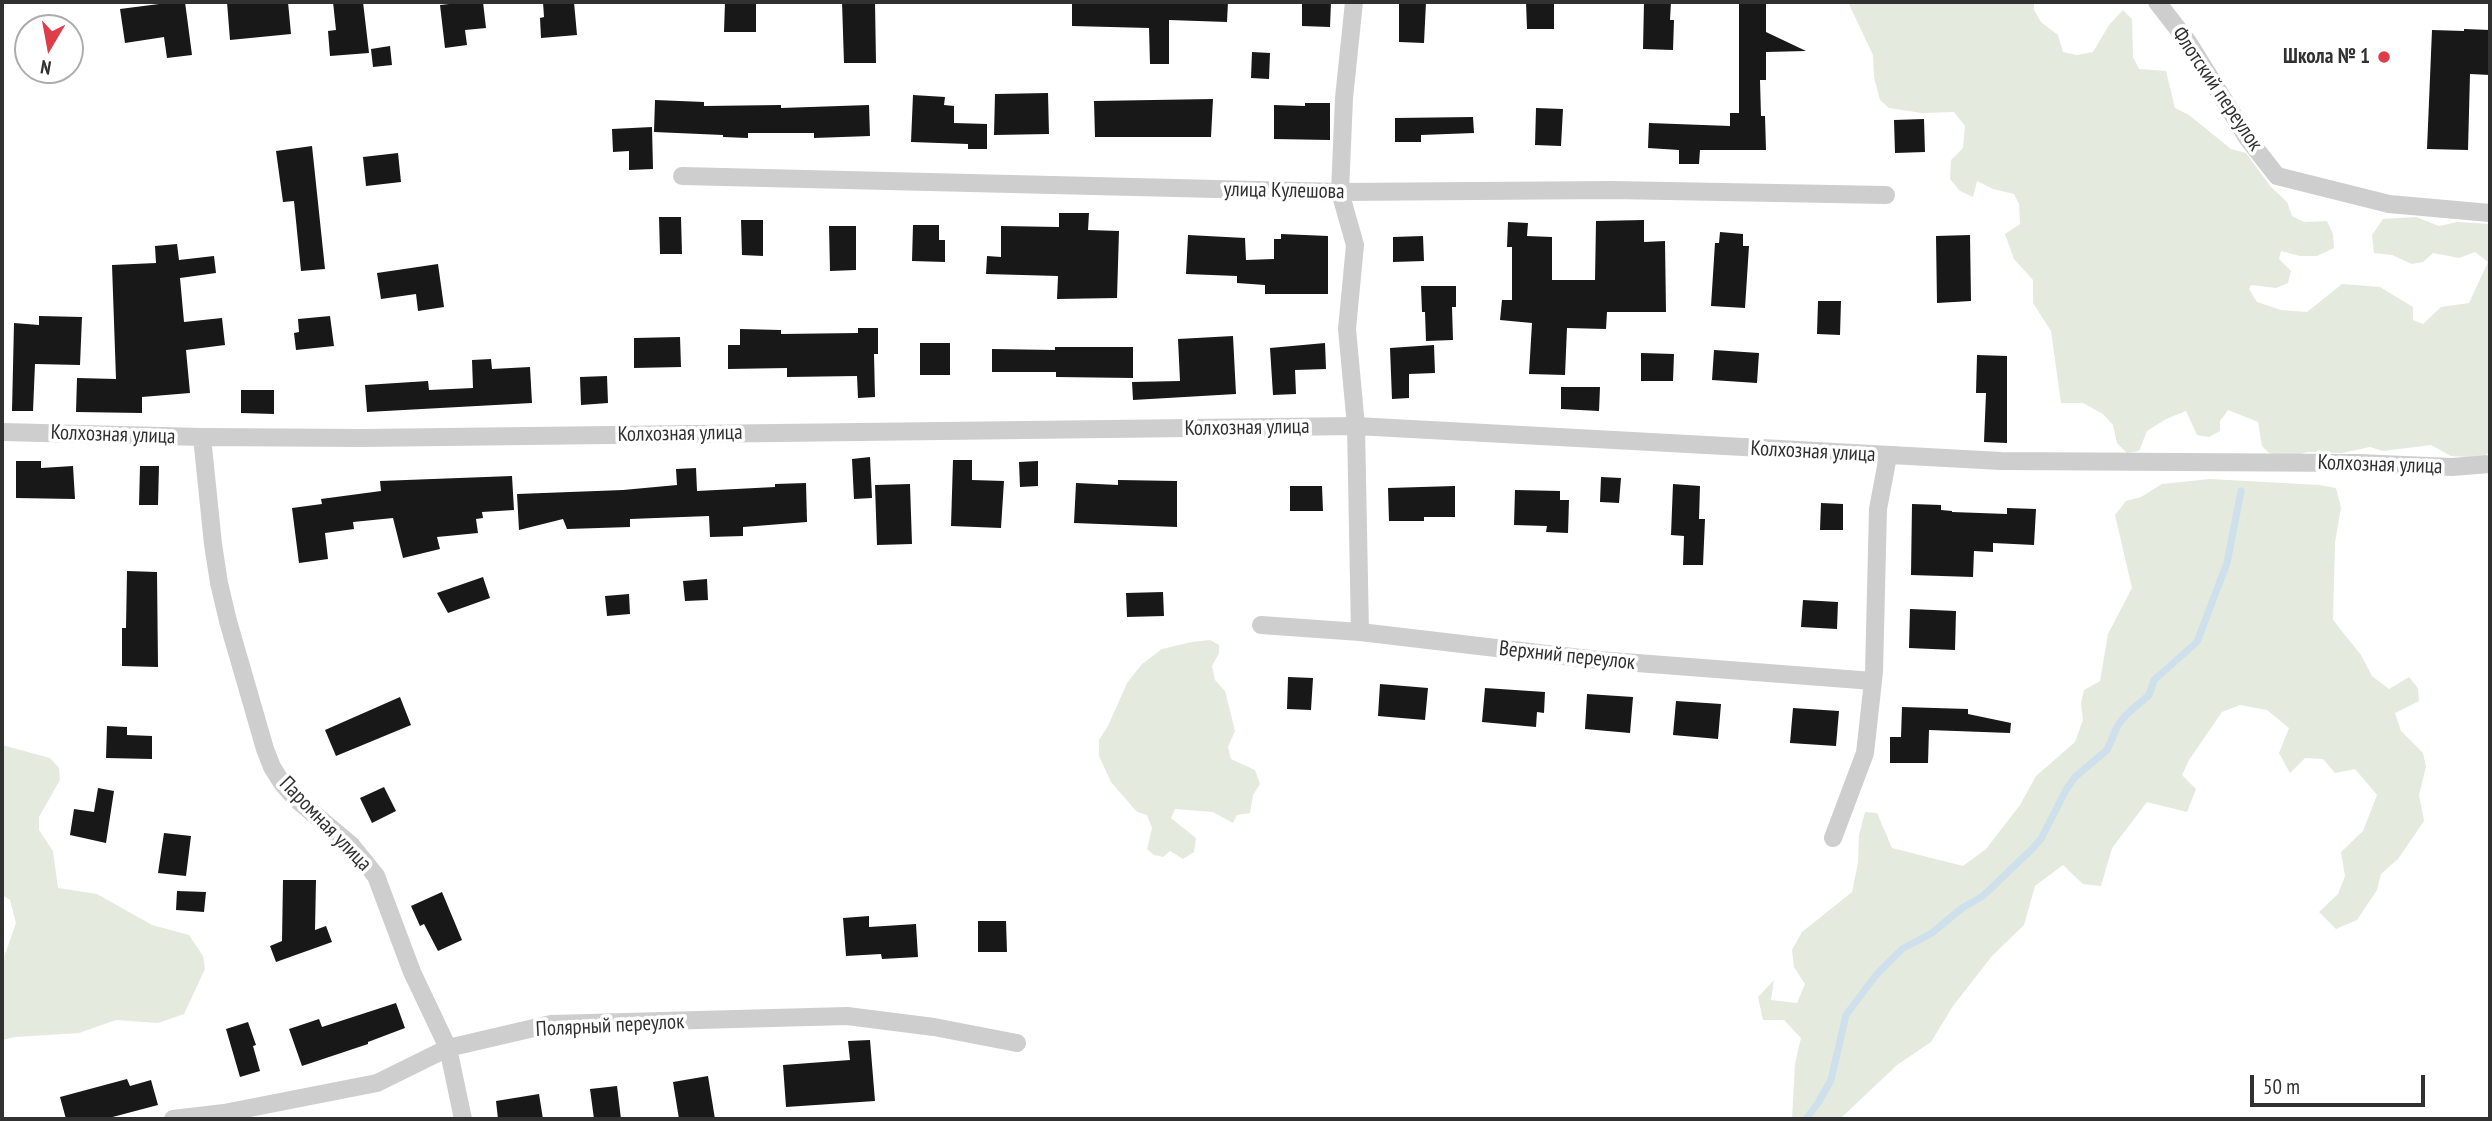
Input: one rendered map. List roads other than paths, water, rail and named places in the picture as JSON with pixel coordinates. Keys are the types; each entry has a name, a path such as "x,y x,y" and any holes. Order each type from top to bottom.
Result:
{"street":[{"path":"1354,2 1344,98 1340,192 1355,245 1346,329 1356,426 1360,632"},
{"name":"Флотский переулок","path":"2157,2 2188,42 2249,139 2277,176 2389,204 2490,213"},
{"name":"улица Кулешова","path":"682,176 1340,192 1612,190 1886,195"},
{"name":"Колхозная улица","path":"2,432 362,438 1356,426 2001,461 2358,463 2452,467 2490,464"},
{"name":"Паромная улица","path":"202,437 219,583 272,767 296,799 351,845 376,876 412,972 448,1048 463,1119"},
{"path":"1833,838 1865,753 1873,681 1878,509 1888,456"},
{"name":"Верхний переулок","path":"1261,625 1360,632 1598,660 1873,681"},
{"name":"Полярный переулок","path":"173,1119 224,1116 377,1083 448,1048 551,1024 847,1016 934,1027 1017,1043"}],"waterway":[{"path":"1806,1119 1831,1080 1846,1015 1876,975 1902,949 1932,933 1962,908 1983,896 2032,849 2041,839 2075,777 2107,750 2118,725 2149,695 2154,680 2197,642 2227,563 2241,491"}],"place":[{"name":"Школа № 1","path":"2384,57"}]}
